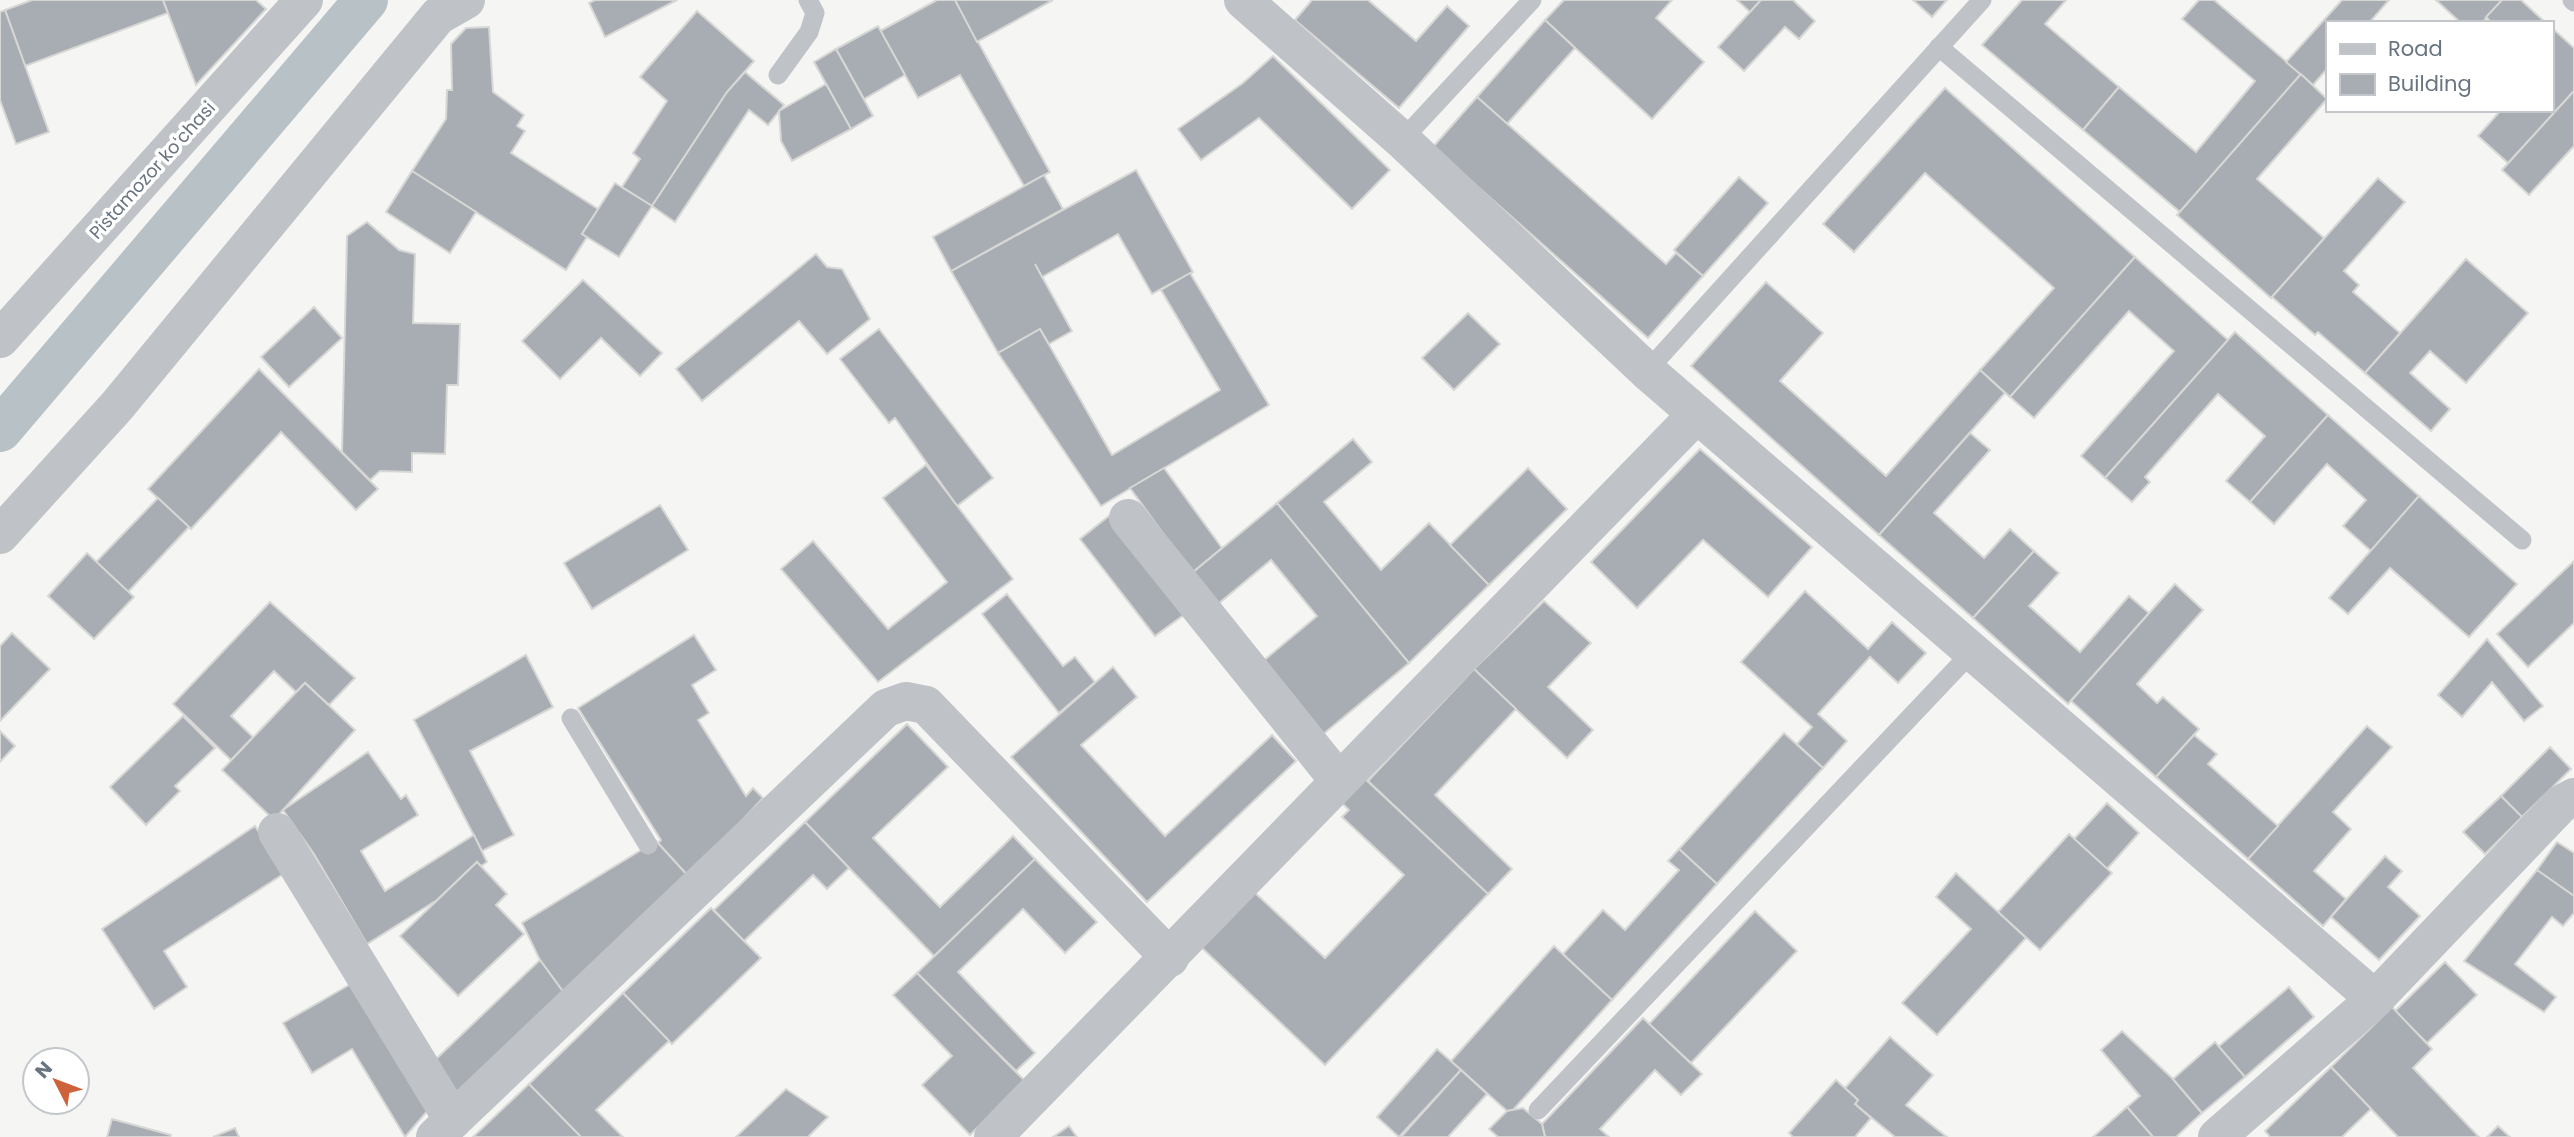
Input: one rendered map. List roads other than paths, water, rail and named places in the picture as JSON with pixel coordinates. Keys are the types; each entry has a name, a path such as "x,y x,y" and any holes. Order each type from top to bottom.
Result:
{"street":[{"name":"Pistamozor koʻchasi","path":"0,339 304,0"},
{"path":"0,535 117,406 438,16 466,0"},
{"path":"1243,0 1402,140 1647,371 2375,999"},
{"path":"993,1137 1697,414"},
{"path":"1128,518 1339,780"},
{"path":"277,832 444,1128 679,895 886,708 906,701 926,705 1170,958"},
{"path":"2217,1137 2375,999 2561,804 2574,797"}],"lane":[{"path":"778,75 809,32 815,13 808,0"},
{"path":"1402,140 1532,0"},
{"path":"1647,371 1982,0"},
{"path":"1939,47 2522,540"},
{"path":"1538,1110 1971,653"},
{"path":"571,718 648,845"}],"waterway":[{"path":"0,430 366,0"}]}
